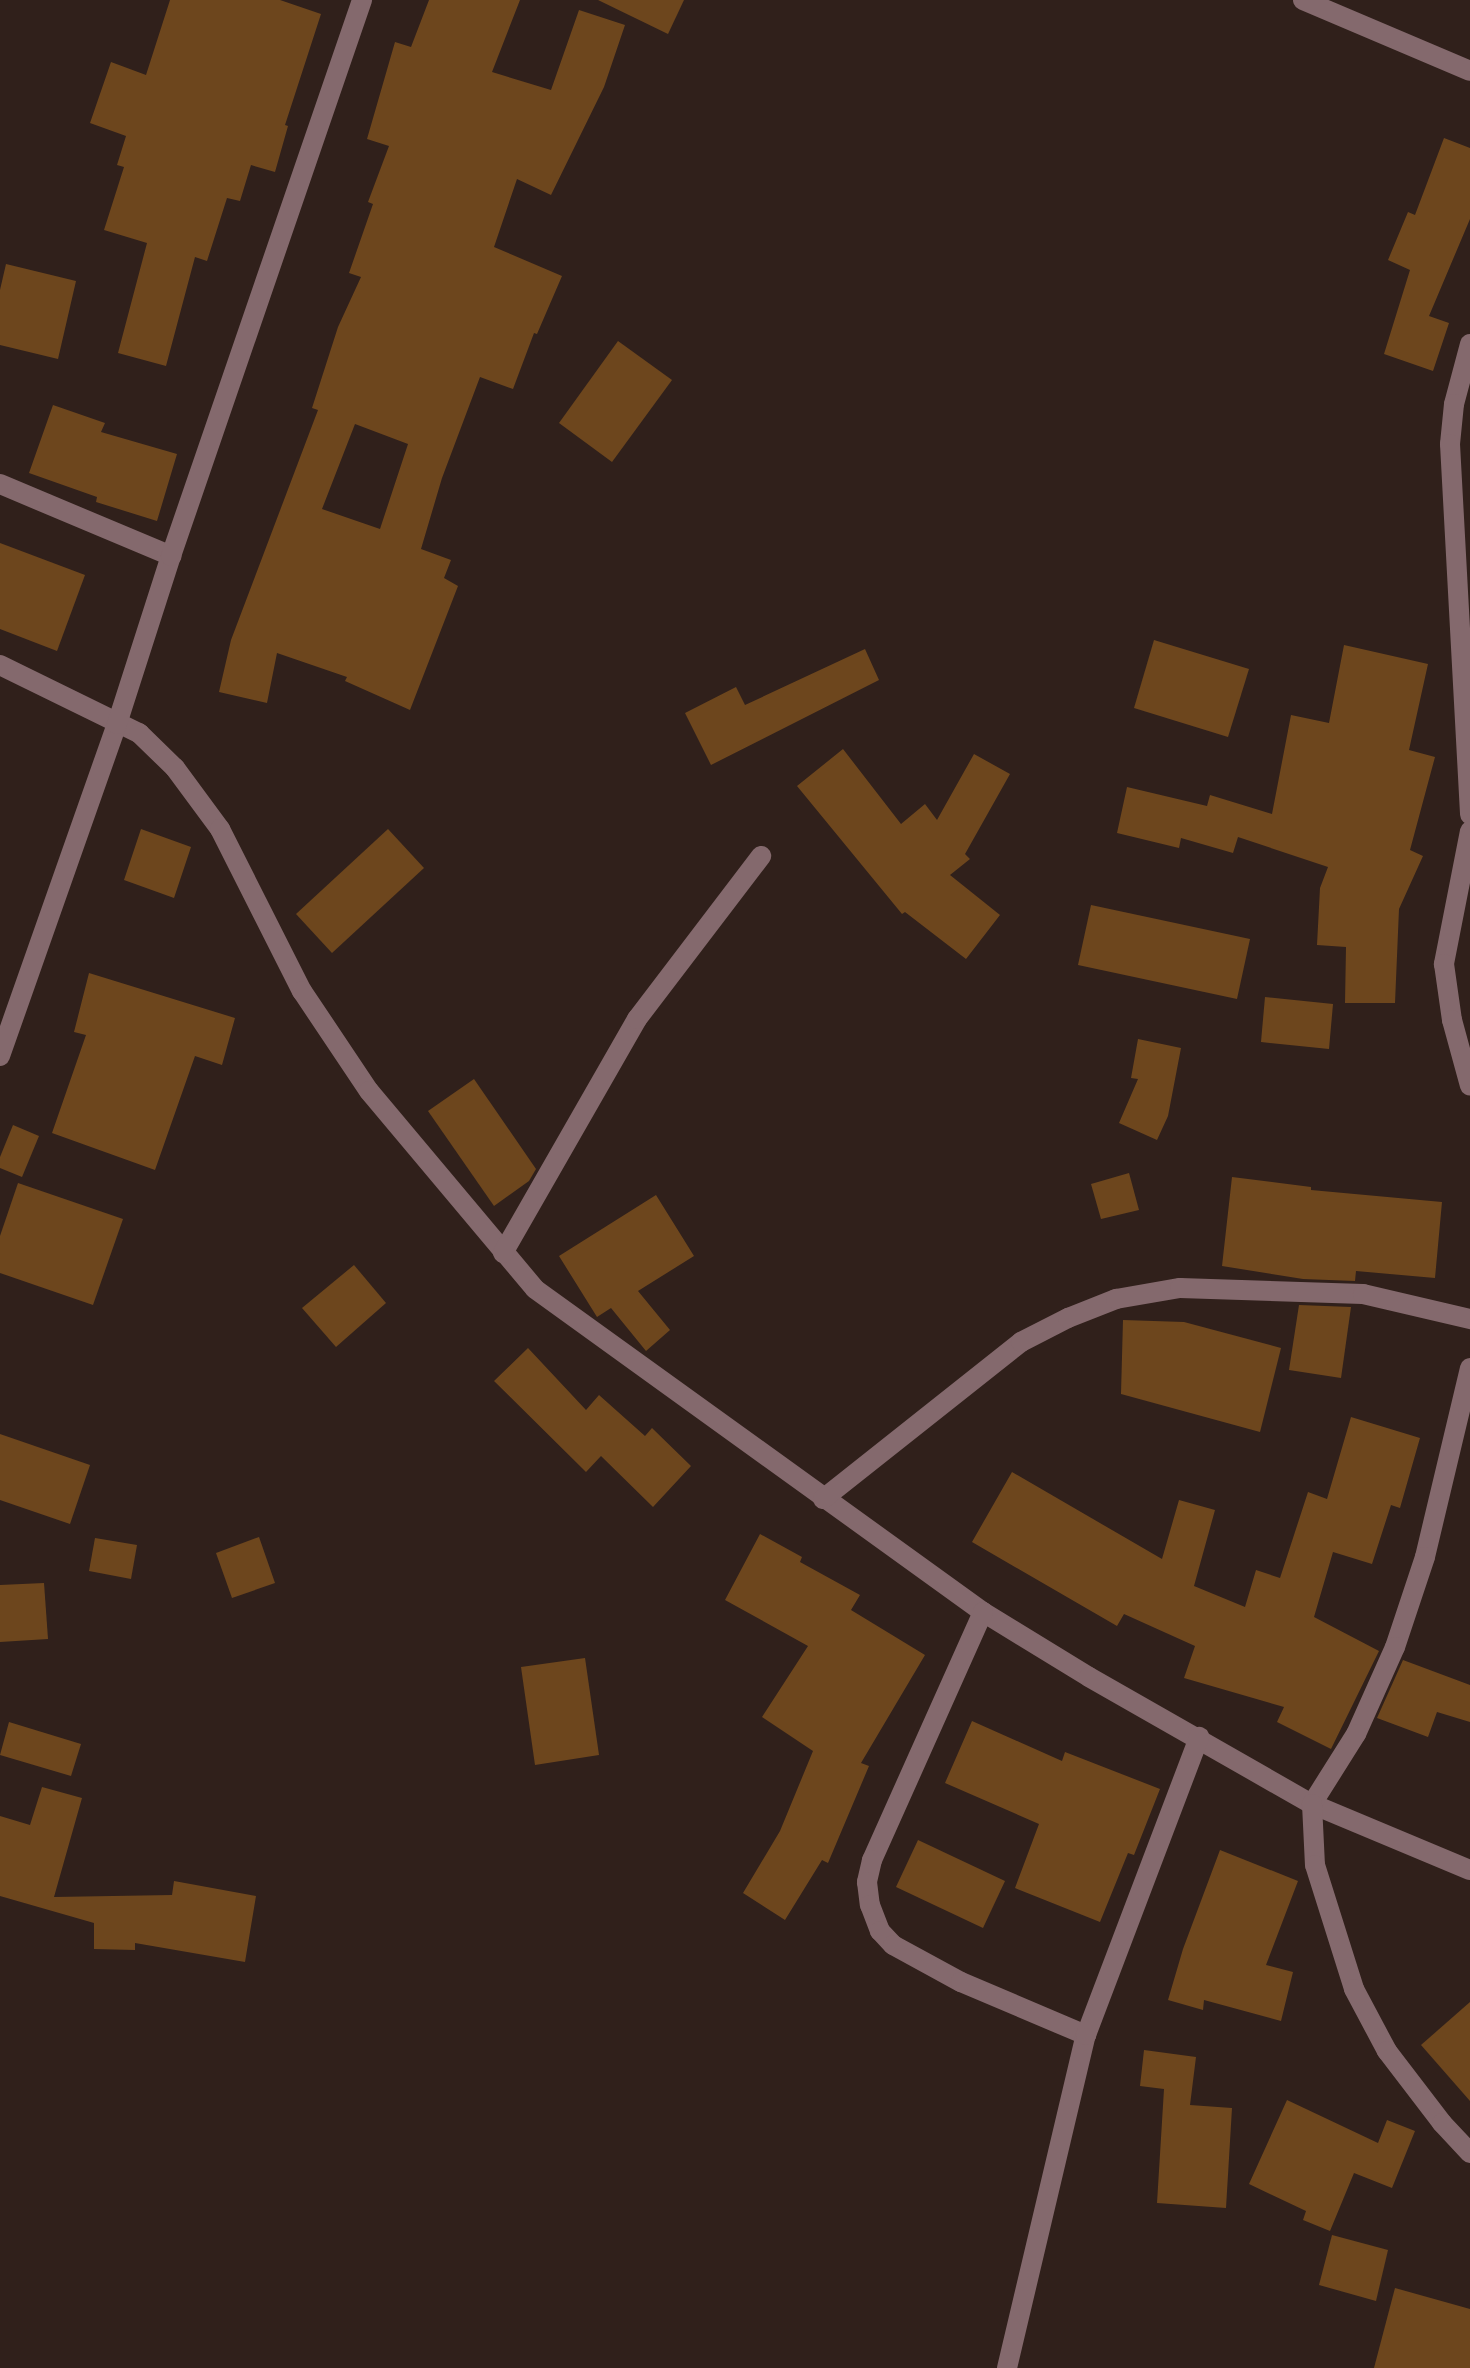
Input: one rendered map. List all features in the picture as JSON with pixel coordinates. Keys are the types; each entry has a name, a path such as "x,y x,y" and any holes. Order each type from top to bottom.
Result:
{"street":[{"path":"0,1056 117,724 171,556 362,0"},
{"path":"1303,0 1470,71"},
{"path":"1470,344 1454,404 1450,444 1470,814"},
{"path":"0,484 171,556"},
{"path":"0,665 139,733 175,768 220,829 302,991 369,1091 535,1289 983,1612 1089,1677 1312,1804 1470,1870"},
{"path":"1470,831 1444,964 1452,1020 1470,1086"},
{"path":"503,1253 637,1019 761,856"},
{"path":"823,1499 1021,1342 1068,1318 1116,1299 1180,1288 1363,1294 1470,1319"},
{"path":"1470,1368 1425,1557 1395,1647 1356,1734 1312,1804 1315,1865 1354,1989 1387,2051 1442,2123 1470,2153"},
{"path":"983,1612 872,1860 867,1882 870,1905 880,1931 893,1945 961,1982 1086,2035"},
{"path":"1007,2368 1086,2035 1199,1737"}],"building":[{"path":"170,0 280,0 321,14 285,125 288,126 275,172 251,165 240,201 227,198 207,261 195,257 166,366 118,353 147,243 104,230 124,167 117,165 126,136 90,123 111,62 146,75"},
{"path":"429,0 520,0 492,72 551,90 579,10 625,25 604,87 551,195 517,179 494,247 562,276 537,334 534,333 513,389 480,377 442,478 421,549 451,560 444,578 458,586 410,710 345,681 347,677 277,653 267,703 219,692 231,640 318,410 312,408 338,327 361,277 349,273 373,204 368,202 389,146 367,139 395,42 411,47","holes":["355,424 408,444 380,529 322,509"]},
{"path":"598,0 684,0 668,34"},
{"path":"1444,138 1470,148 1470,219 1429,316 1449,323 1433,371 1384,354 1410,270 1388,260 1408,212 1415,215"},
{"path":"6,264 76,281 58,359 0,345 0,290"},
{"path":"618,341 672,380 612,462 559,423"},
{"path":"53,405 105,423 101,432 177,454 157,521 96,502 97,497 29,473"},
{"path":"0,543 85,575 57,651 0,629"},
{"path":"1154,640 1249,669 1228,737 1134,708"},
{"path":"1344,645 1428,664 1409,750 1435,757 1410,850 1423,856 1399,909 1395,1003 1345,1003 1346,947 1317,945 1320,888 1328,867 1238,837 1233,853 1181,838 1179,848 1117,833 1127,787 1207,806 1210,795 1272,814 1291,715 1329,723"},
{"path":"865,649 879,680 711,765 685,713 736,687 745,705"},
{"path":"843,749 901,824 925,804 937,820 974,754 1010,774 965,854 970,859 950,875 1000,915 966,959 905,912 902,914 797,786"},
{"path":"141,829 191,847 174,898 124,880"},
{"path":"388,829 424,868 332,953 296,914"},
{"path":"1091,905 1250,939 1237,999 1078,965"},
{"path":"89,973 235,1018 222,1065 195,1056 155,1170 52,1133 86,1035 74,1032"},
{"path":"1265,997 1333,1004 1329,1049 1261,1042"},
{"path":"1138,1039 1181,1048 1168,1116 1157,1140 1119,1123 1138,1079 1131,1078"},
{"path":"474,1079 536,1169 529,1181 494,1206 428,1111"},
{"path":"13,1125 39,1136 22,1177 0,1168 0,1157"},
{"path":"1129,1173 1139,1210 1101,1219 1091,1184"},
{"path":"1232,1177 1311,1187 1311,1190 1442,1202 1435,1278 1356,1271 1355,1281 1303,1279 1222,1266"},
{"path":"18,1183 123,1219 93,1305 0,1273 0,1236"},
{"path":"656,1195 694,1256 638,1291 670,1330 646,1351 611,1308 597,1317 559,1256"},
{"path":"354,1265 386,1303 336,1347 302,1308"},
{"path":"1299,1305 1351,1307 1341,1378 1289,1370"},
{"path":"1123,1320 1184,1322 1281,1348 1260,1432 1121,1394"},
{"path":"528,1348 586,1410 599,1395 645,1436 652,1428 691,1466 653,1507 601,1456 586,1472 494,1381"},
{"path":"1351,1417 1420,1438 1400,1508 1391,1505 1372,1564 1333,1552 1314,1617 1379,1651 1331,1749 1277,1722 1284,1707 1184,1678 1195,1646 1124,1614 1117,1626 972,1542 1012,1472 1162,1559 1179,1500 1215,1510 1194,1586 1245,1607 1256,1570 1280,1578 1308,1492 1327,1499"},
{"path":"0,1434 90,1465 70,1524 0,1500"},
{"path":"760,1534 802,1557 800,1562 860,1595 851,1610 925,1655 861,1763 869,1766 828,1863 822,1860 785,1920 743,1893 780,1831 813,1751 762,1717 808,1646 725,1600"},
{"path":"259,1537 275,1583 232,1598 216,1553"},
{"path":"95,1538 137,1545 131,1579 89,1571"},
{"path":"44,1583 48,1639 0,1642 0,1585"},
{"path":"585,1658 599,1755 535,1765 521,1667"},
{"path":"1403,1660 1470,1685 1470,1722 1437,1712 1428,1737 1377,1718"},
{"path":"972,1721 1062,1761 1065,1752 1160,1789 1134,1855 1128,1853 1100,1922 1015,1888 1039,1824 945,1783"},
{"path":"9,1722 81,1744 71,1776 0,1755"},
{"path":"42,1787 82,1798 54,1897 172,1895 174,1881 256,1896 245,1962 135,1943 135,1950 94,1949 94,1923 0,1896 0,1816 30,1825"},
{"path":"918,1840 1005,1881 983,1928 896,1887"},
{"path":"1220,1850 1298,1881 1266,1965 1293,1972 1281,2021 1204,2000 1203,2010 1168,2000 1183,1949"},
{"path":"1470,2002 1470,2101 1421,2045"},
{"path":"1144,2050 1196,2057 1190,2105 1232,2108 1226,2208 1157,2203 1164,2089 1140,2086"},
{"path":"1287,2100 1378,2143 1387,2120 1415,2131 1392,2188 1354,2173 1330,2231 1303,2220 1306,2211 1249,2184"},
{"path":"1332,2235 1388,2250 1376,2301 1319,2285"},
{"path":"1395,2288 1470,2309 1470,2368 1374,2368"}]}
